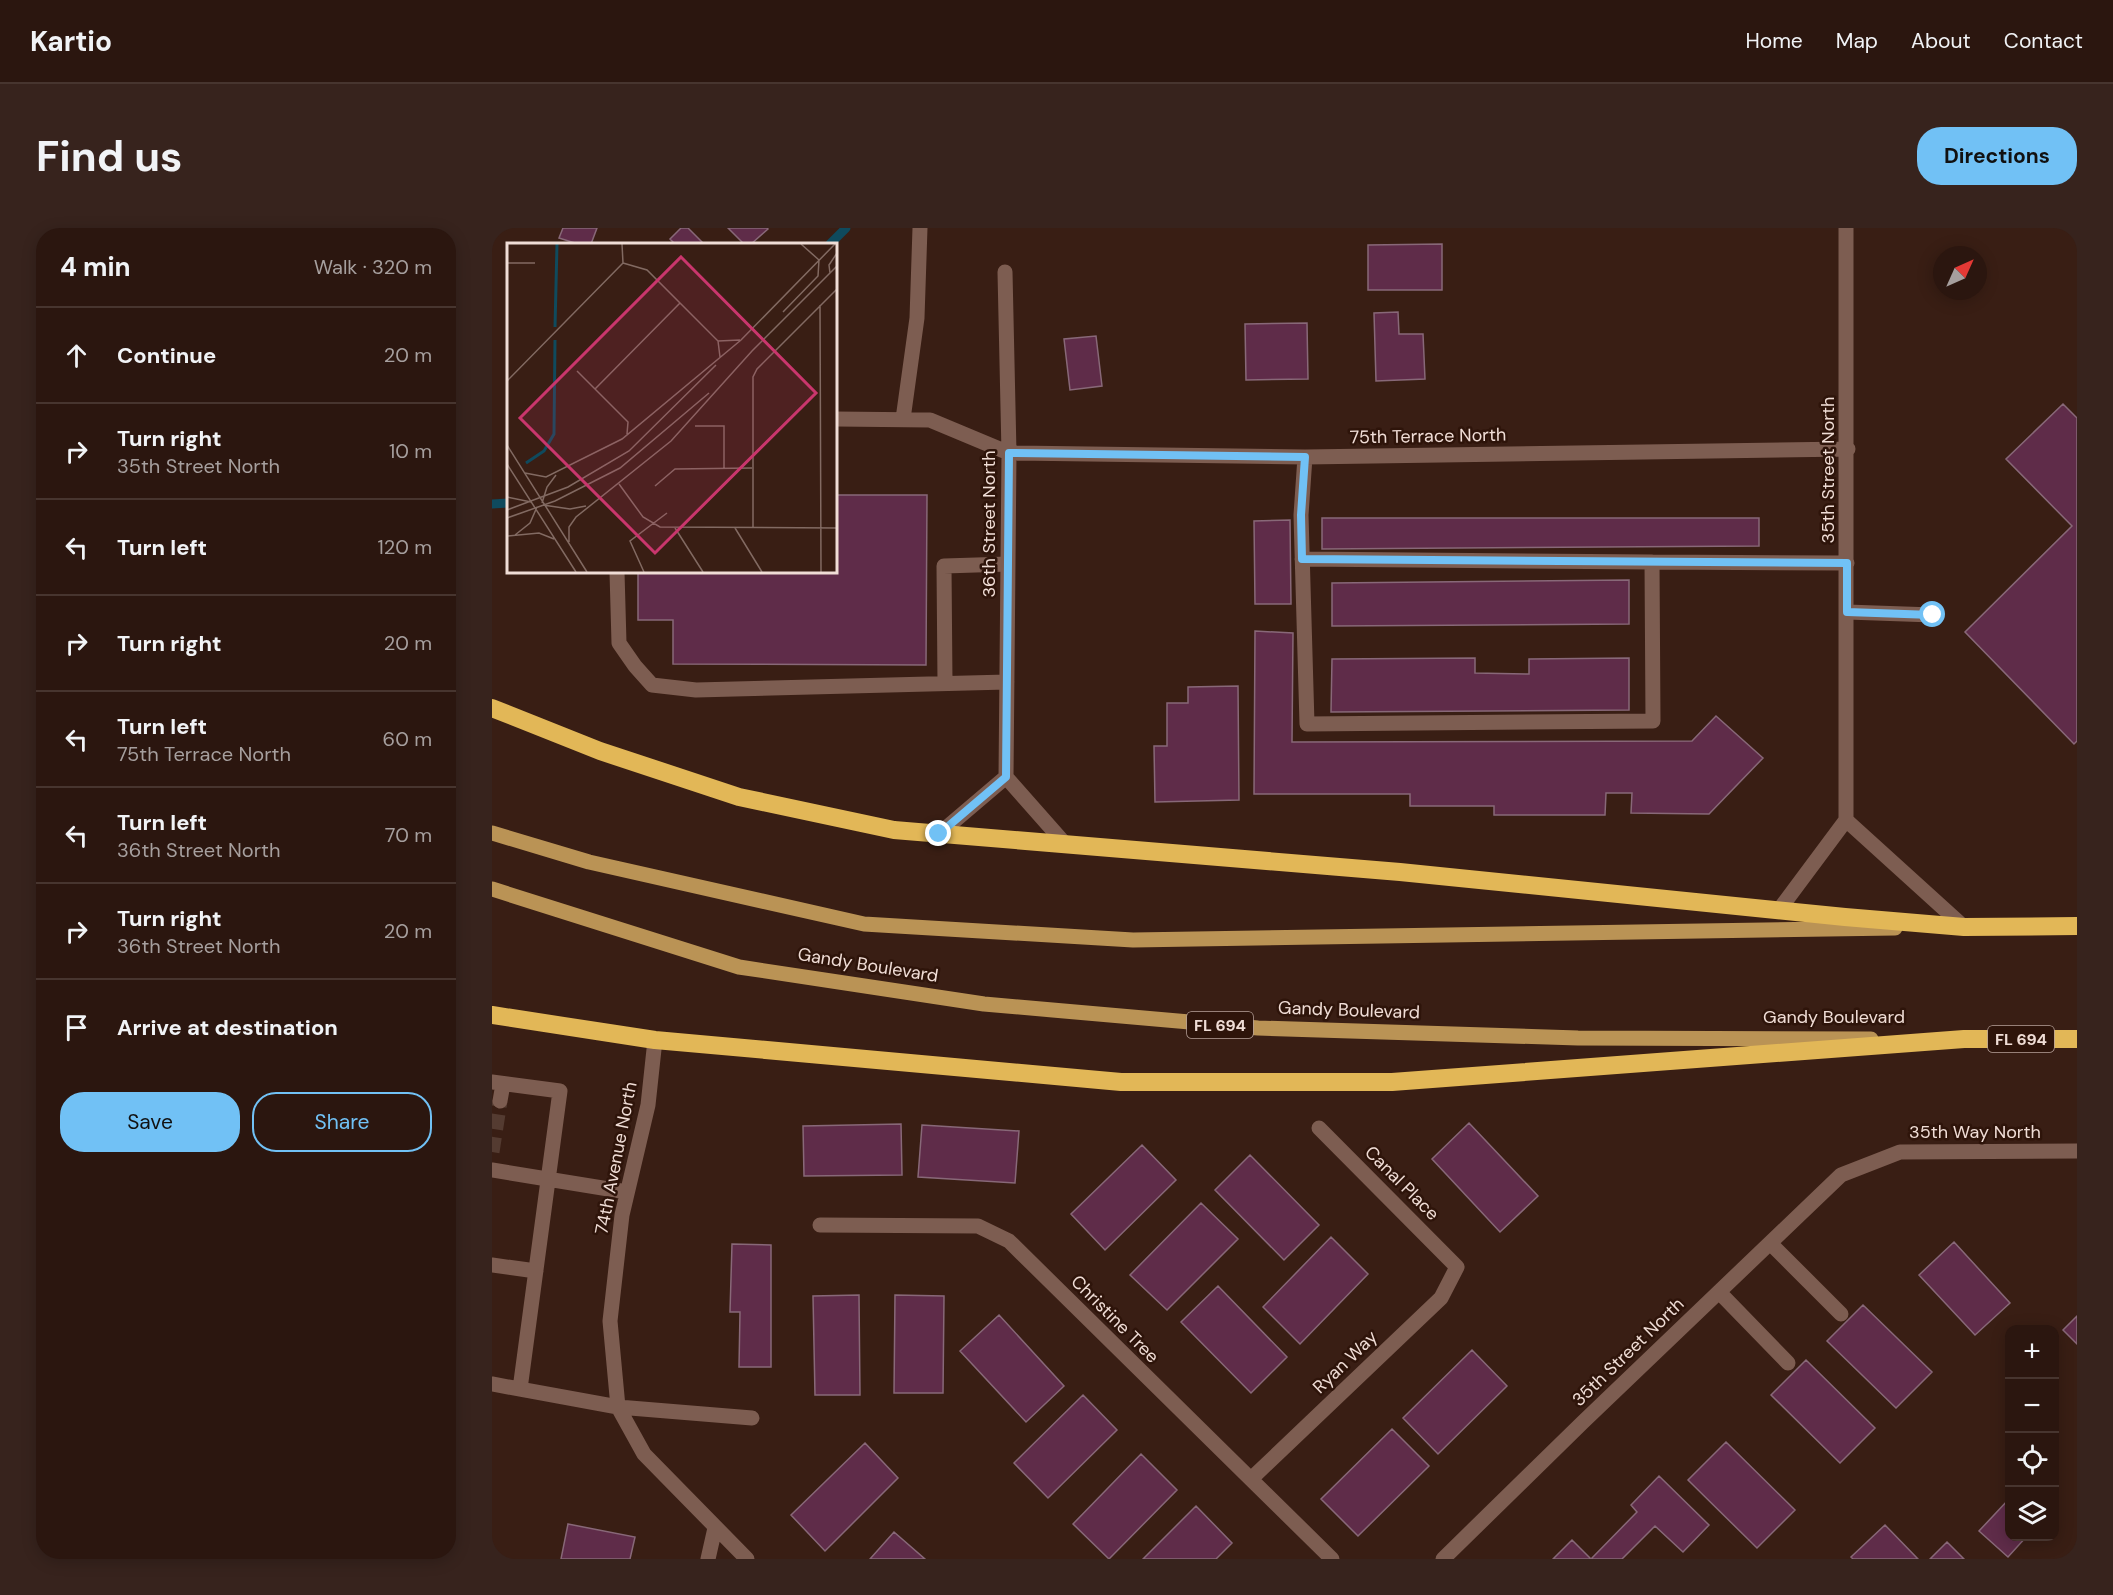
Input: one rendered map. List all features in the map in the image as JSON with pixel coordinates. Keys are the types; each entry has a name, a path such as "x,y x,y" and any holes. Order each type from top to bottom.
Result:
{"highway":[{"path":"492,708 600,751 739,797 894,830 1400,872 1964,927 2077,927"},
{"path":"492,1015 655,1040 1121,1082 1392,1082 1964,1039"},
{"name":"Gandy Boulevard","path":"1964,1039 2077,1039"}],"main road":[{"path":"492,833 589,862 864,924 887,926 1133,940 1964,927"},
{"name":"Gandy Boulevard","path":"492,889 739,967 984,1004 1270,1029 1578,1038 1964,1039"}],"street":[{"path":"903,419 917,318 921,228"},
{"name":"35th Street North","path":"1846,228 1848,449 1846,820"},
{"name":"36th Street North","path":"1005,272 1009,453 1006,777"},
{"path":"837,419 930,420 1009,453"},
{"name":"75th Terrace North","path":"1009,453 1305,457 1848,449"},
{"path":"1305,457 1301,515 1307,724 1653,721 1652,562"},
{"path":"1302,559 1847,563"},
{"path":"945,683 944,566 1008,564"},
{"path":"617,573 619,643 652,686 696,690 1007,682"},
{"path":"1847,612 1933,615"},
{"path":"939,834 1006,777 1066,845"},
{"path":"1779,910 1846,820 1964,927"},
{"name":"74th Avenue North","path":"655,1040 648,1105 622,1215 610,1321 618,1407 644,1454 747,1559"},
{"path":"500,1101 498,1083 560,1091 520,1389"},
{"name":"Canal Place","path":"1319,1128 1457,1267"},
{"name":"35th Way North","path":"1841,1175 1900,1152 2077,1151"},
{"path":"492,1170 627,1192"},
{"name":"35th Street North","path":"1443,1559 1841,1175"},
{"name":"Christine Tree","path":"820,1225 978,1226 1009,1241 1332,1559"},
{"path":"1770,1244 1841,1314"},
{"path":"492,1265 536,1271"},
{"name":"Ryan Way","path":"1251,1479 1441,1298 1457,1267"},
{"path":"1719,1292 1788,1364"},
{"path":"492,1384 618,1407 752,1418"},
{"path":"708,1559 715,1528"}],"building":[{"path":"563,228 597,228 591,243 575,243 559,238"},
{"path":"681,228 688,228 703,243 674,243 670,239"},
{"path":"728,228 768,229 752,243 743,243"},
{"path":"1442,244 1442,290 1368,290 1368,245"},
{"path":"1398,312 1399,334 1423,334 1425,379 1376,381 1374,313"},
{"path":"1307,323 1308,379 1246,380 1245,324"},
{"path":"1096,336 1102,386 1070,390 1064,339"},
{"path":"2063,404 2077,418 2077,741 2074,744 1965,632 2072,526 2006,459"},
{"path":"837,495 927,495 926,665 673,664 673,620 638,620 638,573 837,573"},
{"path":"1322,518 1759,518 1759,546 1322,549"},
{"path":"1290,520 1291,604 1255,604 1254,521"},
{"path":"1629,580 1629,624 1332,626 1332,583"},
{"path":"1255,631 1293,633 1292,742 1692,741 1716,716 1763,758 1709,814 1631,813 1632,793 1606,793 1605,815 1494,815 1494,806 1410,806 1410,794 1254,794"},
{"path":"1475,658 1475,673 1529,674 1529,659 1629,658 1629,710 1331,712 1332,659"},
{"path":"1238,686 1239,800 1155,802 1154,746 1167,746 1167,703 1188,703 1188,687"},
{"path":"1469,1123 1538,1196 1500,1232 1432,1159"},
{"path":"901,1124 902,1175 804,1176 803,1126"},
{"path":"922,1125 1019,1131 1015,1183 918,1177"},
{"path":"1142,1145 1176,1180 1105,1250 1071,1214"},
{"path":"1250,1155 1319,1225 1284,1260 1215,1190"},
{"path":"1201,1203 1238,1239 1167,1310 1130,1275"},
{"path":"1331,1237 1368,1274 1300,1344 1263,1307"},
{"path":"1954,1242 2010,1303 1975,1335 1919,1275"},
{"path":"732,1244 771,1245 771,1367 739,1367 740,1312 730,1312"},
{"path":"1218,1286 1287,1357 1251,1393 1181,1322"},
{"path":"859,1295 860,1395 815,1395 813,1296"},
{"path":"895,1295 944,1296 943,1393 894,1393"},
{"path":"1863,1305 1932,1372 1896,1408 1827,1341"},
{"path":"999,1315 1064,1386 1026,1422 960,1351"},
{"path":"2077,1316 2077,1344 2063,1330"},
{"path":"1472,1350 1507,1386 1438,1454 1403,1418"},
{"path":"1806,1360 1875,1428 1840,1463 1771,1395"},
{"path":"1083,1395 1117,1430 1048,1498 1014,1463"},
{"path":"1392,1429 1429,1466 1358,1536 1321,1499"},
{"path":"1726,1442 1795,1510 1757,1548 1688,1480"},
{"path":"865,1443 898,1478 825,1551 791,1515"},
{"path":"1141,1454 1177,1490 1109,1559 1073,1524"},
{"path":"1659,1476 1709,1525 1683,1552 1655,1526 1622,1559 1591,1559 1637,1512 1631,1505"},
{"path":"2005,1503 2005,1541 2022,1541 2008,1557 1979,1531"},
{"path":"1196,1506 1232,1543 1216,1559 1143,1559"},
{"path":"568,1524 635,1537 630,1559 561,1559"},
{"path":"1885,1525 1918,1559 1853,1559 1851,1557"},
{"path":"894,1532 925,1559 870,1559"},
{"path":"1572,1540 1591,1559 1553,1559"},
{"path":"1947,1542 1964,1559 1930,1559"}],"waterway":[{"path":"831,243 846,228"},
{"path":"492,504 507,503"}],"tunnel":[{"path":"492,1152 500,1101"}],"route":[{"path":"939,834 1006,777 1009,453 1305,457 1301,515 1302,559 1847,563 1847,612 1933,615"}]}
